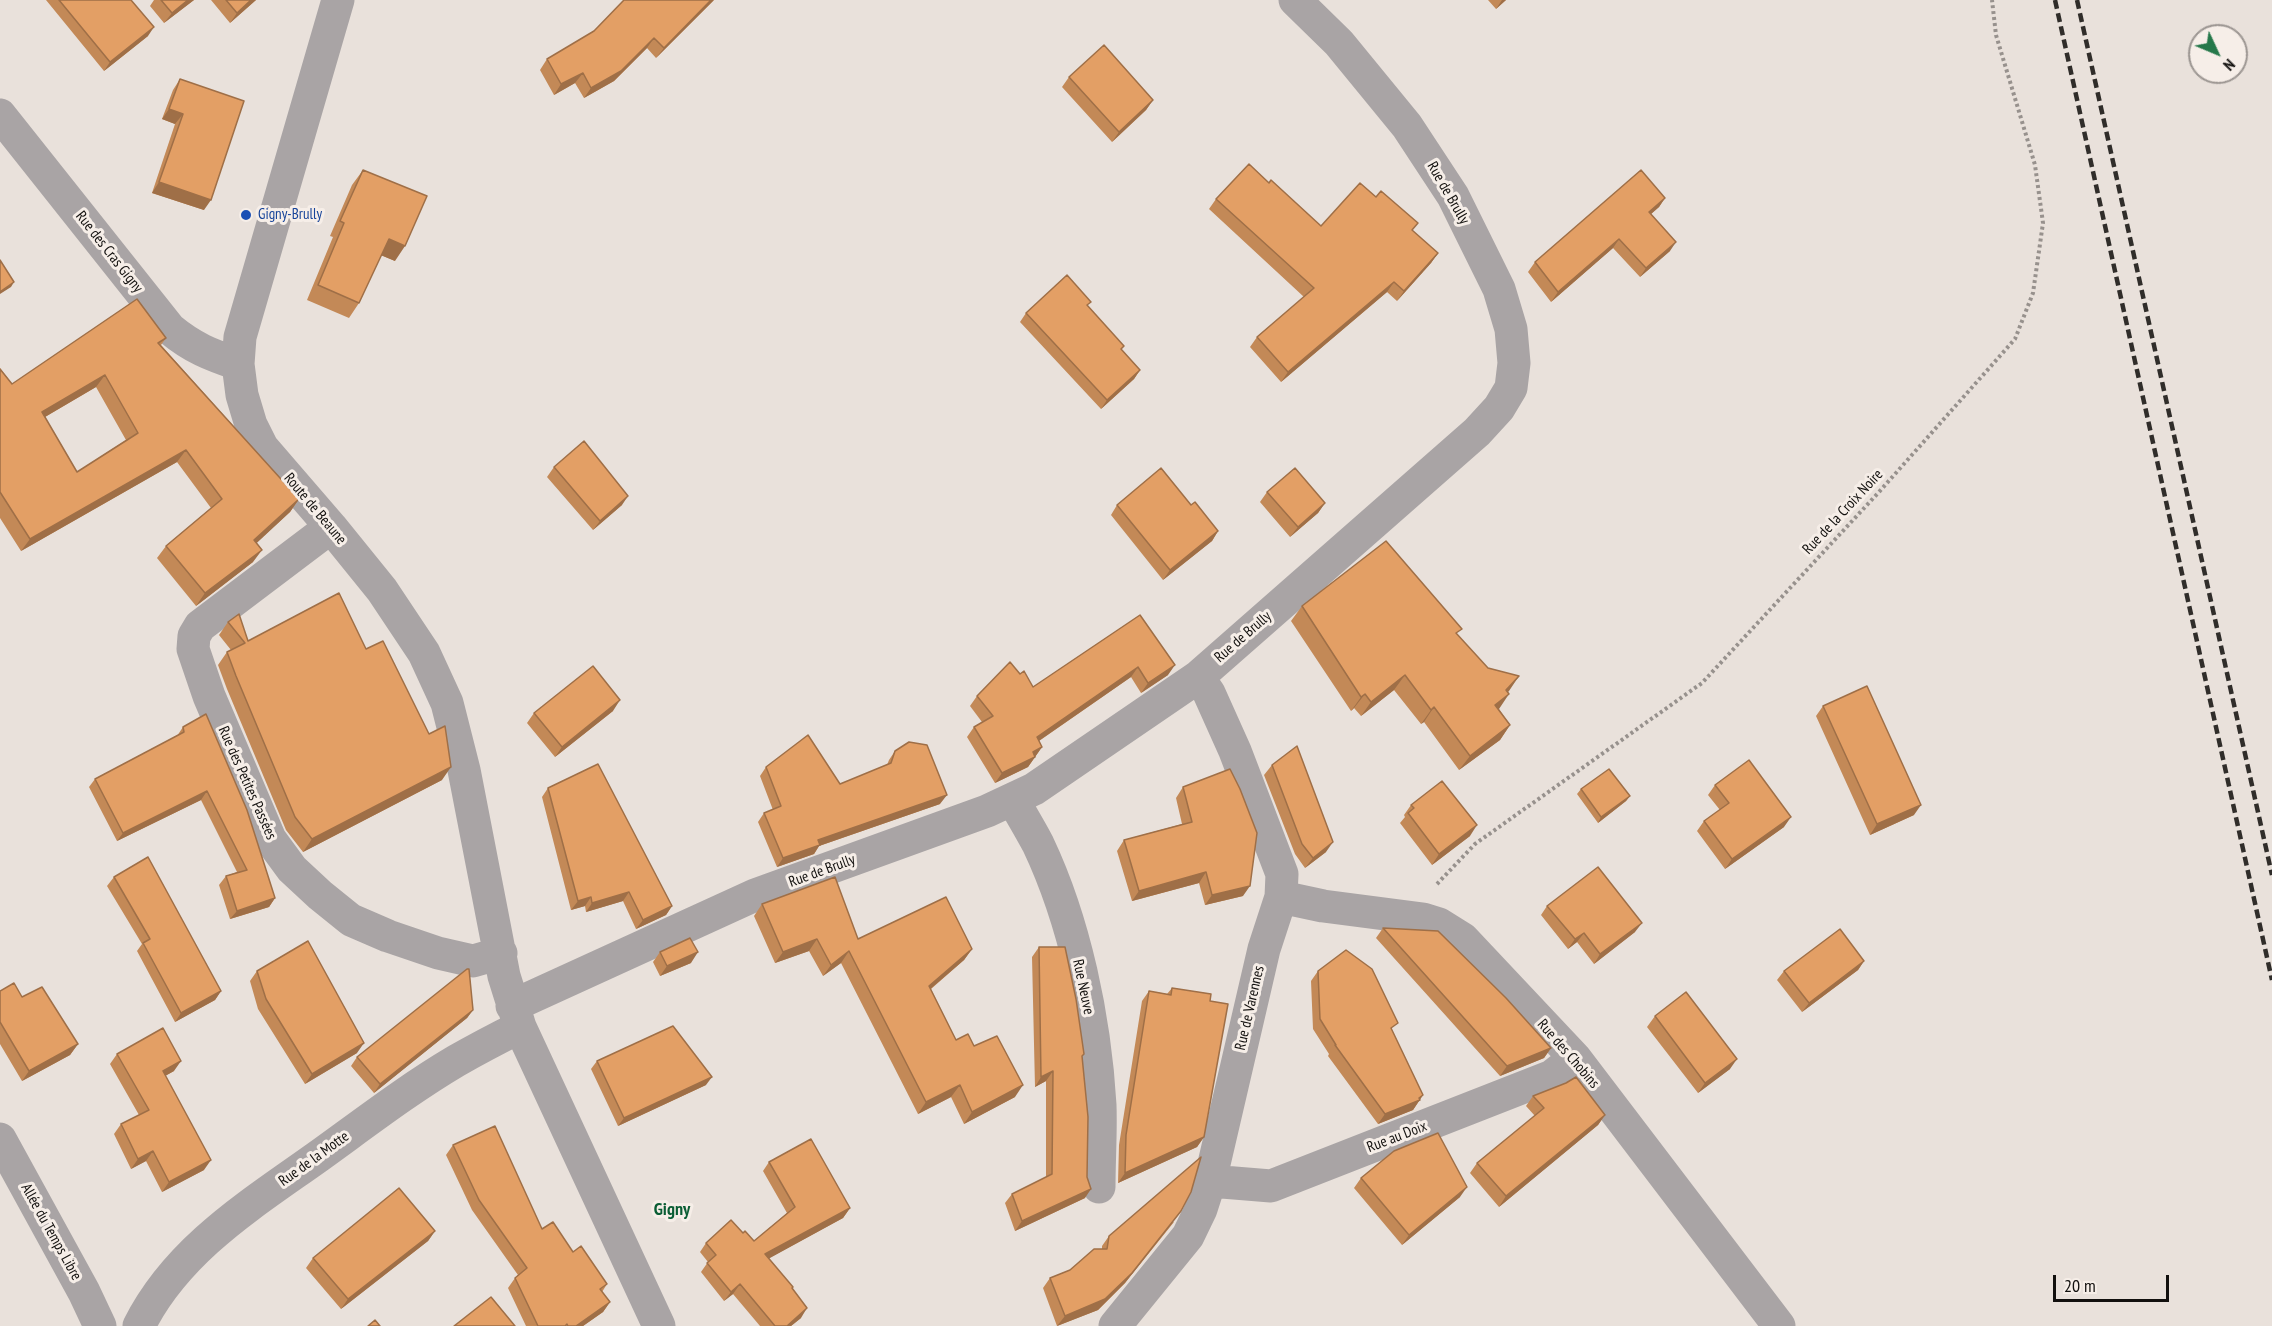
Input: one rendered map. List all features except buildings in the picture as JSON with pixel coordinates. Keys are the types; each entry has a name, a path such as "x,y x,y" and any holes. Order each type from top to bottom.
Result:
{"street":[{"name":"Route de Beaune","path":"338,0 240,337 238,364 242,395 251,425 262,447 382,590 424,653 447,703 464,770 504,976 516,1016 659,1326"},
{"name":"Rue de Brully","path":"516,1016 755,896 987,811 1034,789 1198,677 1477,432 1499,408 1511,388 1514,363 1511,329 1499,289 1453,196 1407,126 1340,43 1294,0"},
{"name":"Rue des Cras Gigny","path":"0,115 171,330 186,343 202,352 238,364"},
{"name":"Rue des Petites Passées","path":"331,527 200,626 195,636 194,649 209,696 270,839 292,869 320,895 351,920 388,936 438,953 473,961 501,953"},
{"name":"Rue de Varennes","path":"1115,1326 1188,1236 1201,1209 1210,1181 1264,949 1281,897 1282,874 1273,848 1235,751 1209,693 1198,677"},
{"name":"Rue Neuve","path":"1013,800 1038,844 1060,900 1081,979 1093,1033 1100,1106 1099,1187"},
{"name":"Rue des Chobins","path":"1281,897 1323,906 1423,919 1439,924 1463,939 1575,1058 1779,1326"},
{"name":"Rue de la Motte","path":"139,1326 160,1290 192,1254 225,1223 411,1090 455,1062 516,1016"},
{"name":"Rue au Doix","path":"1210,1181 1271,1186 1552,1076 1575,1058"},
{"name":"Allée du Temps Libre","path":"0,1139 84,1292 100,1326"}],"path":[{"name":"Rue de la Croix Noire","path":"1423,919 1438,882 1474,844 1702,683 1879,492 2015,339 2033,293 2043,223 2035,165 1996,35 1992,0"}],"railway":[{"path":"2055,0 2272,980"},
{"path":"2077,0 2272,875"}],"place":[{"name":"Gigny-Brully","path":"246,215"}],"district":[{"name":"Gigny","path":"672,1210"}]}
